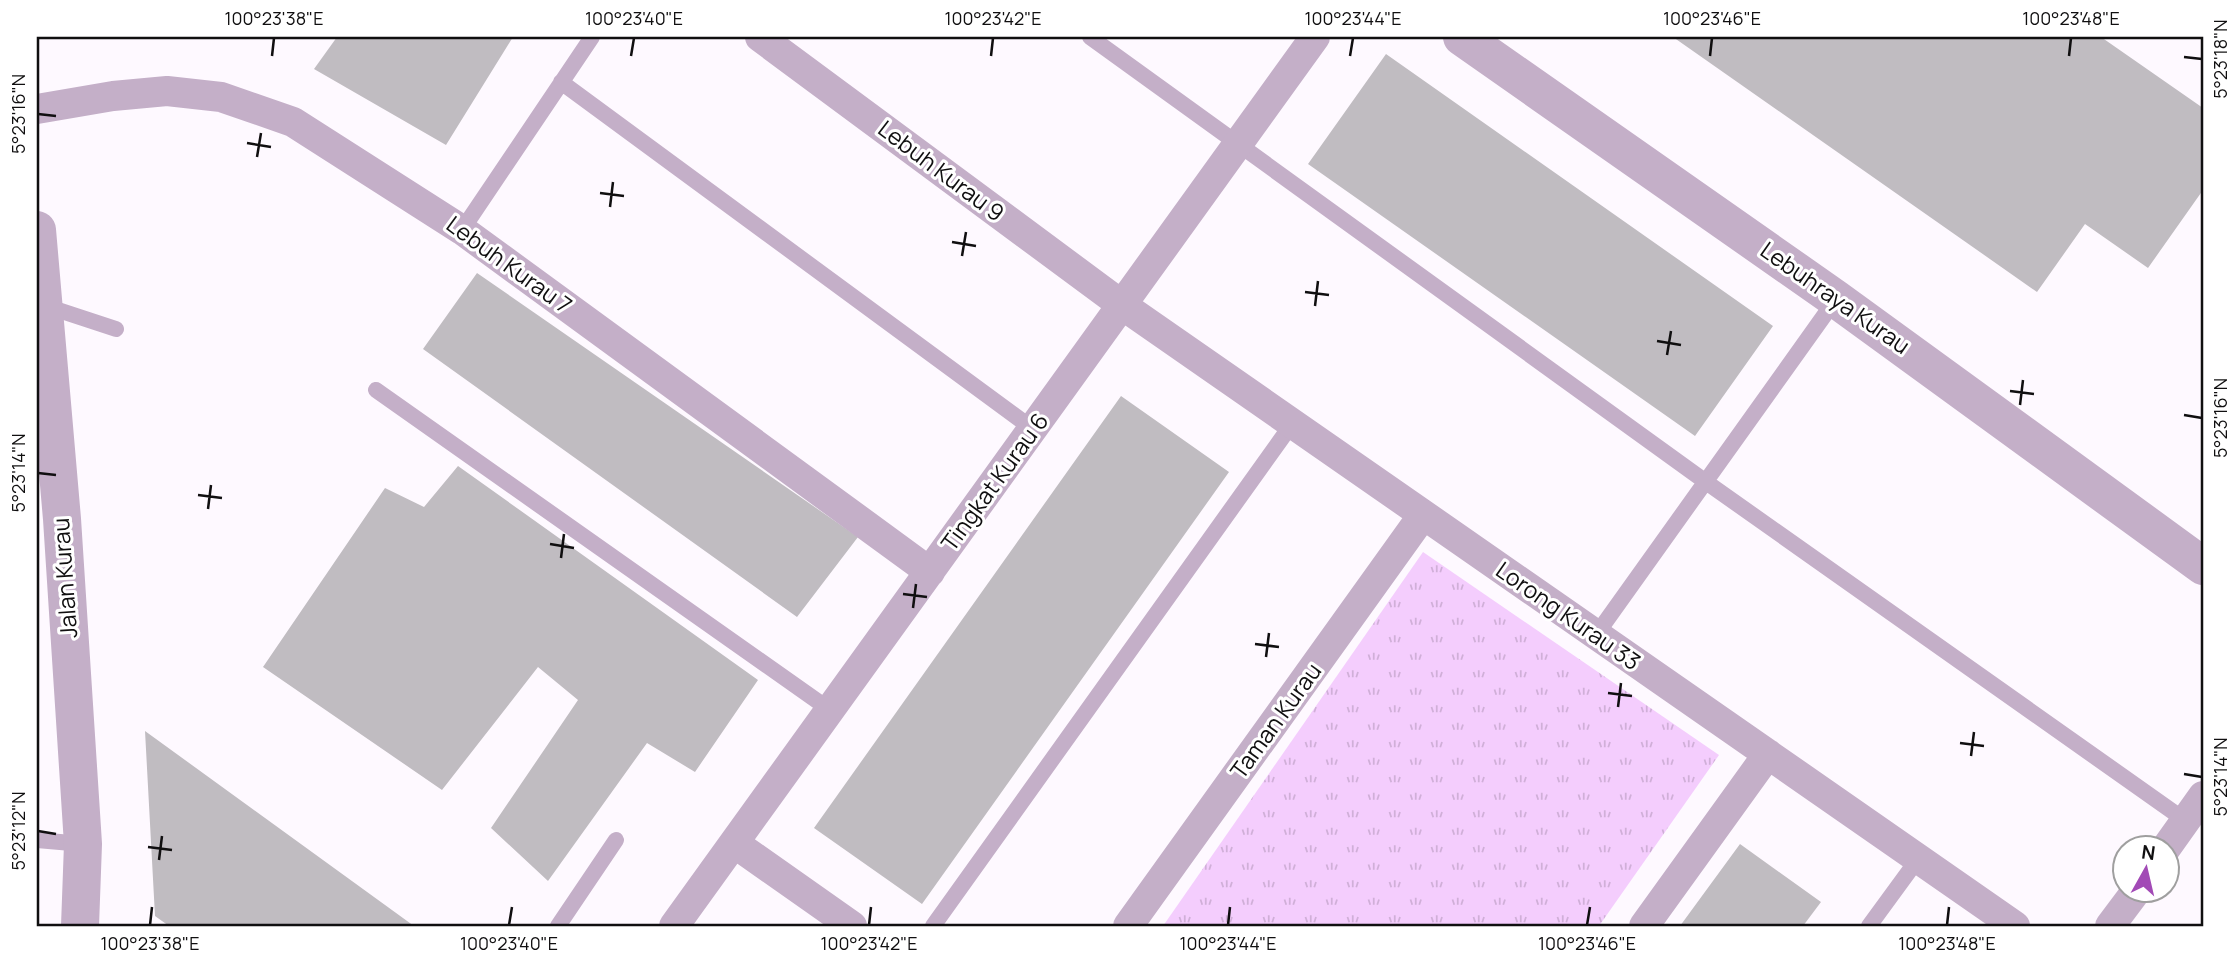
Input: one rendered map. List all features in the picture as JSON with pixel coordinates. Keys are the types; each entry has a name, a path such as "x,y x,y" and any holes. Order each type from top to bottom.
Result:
{"street":[{"name":"Lebuh Kurau 9","path":"760,37 1122,305"},
{"name":"Tingkat Kurau 6","path":"674,926 1315,37"},
{"name":"Lebuhraya Kurau","path":"1462,37 1836,299 2203,566"},
{"name":"Lebuh Kurau 7","path":"37,109 113,96 167,91 221,97 293,122 462,230 930,572"},
{"name":"Jalan Kurau","path":"37,230 56,519 83,844 80,926"},
{"name":"Lorong Kurau 33","path":"1122,305 2015,926"},
{"name":"Taman Kurau","path":"1128,926 1423,515"},
{"path":"1644,926 1768,754"},
{"path":"2176,834 2203,796"},
{"path":"734,843 852,926"},
{"path":"2110,926 2126,904"}],"lane":[{"path":"462,230 592,37"},
{"path":"1090,37 1706,482 2186,821"},
{"path":"561,82 1033,429"},
{"path":"1596,635 1836,299"},
{"path":"40,305 116,329"},
{"path":"376,390 830,710"},
{"path":"933,926 1292,424"},
{"path":"37,840 83,844"},
{"path":"558,926 616,841"},
{"path":"1869,926 1918,859"}],"green space":[{"path":"1423,552 1719,755 1599,926 1163,926"}],"building":[{"path":"337,37 513,37 446,145 314,69"},
{"path":"1673,37 2101,37 2203,108 2203,190 2148,268 2085,224 2037,292"},
{"path":"1386,54 1773,326 1695,436 1308,164"},
{"path":"477,273 858,537 797,617 423,349"},
{"path":"1121,396 1229,472 922,904 814,828"},
{"path":"458,466 758,680 695,772 647,743 548,881 491,828 578,700 538,667 442,790 263,667 385,488 424,507"},
{"path":"145,731 414,926 169,926 155,916"},
{"path":"1740,844 1821,902 1803,926 1680,926"}]}
